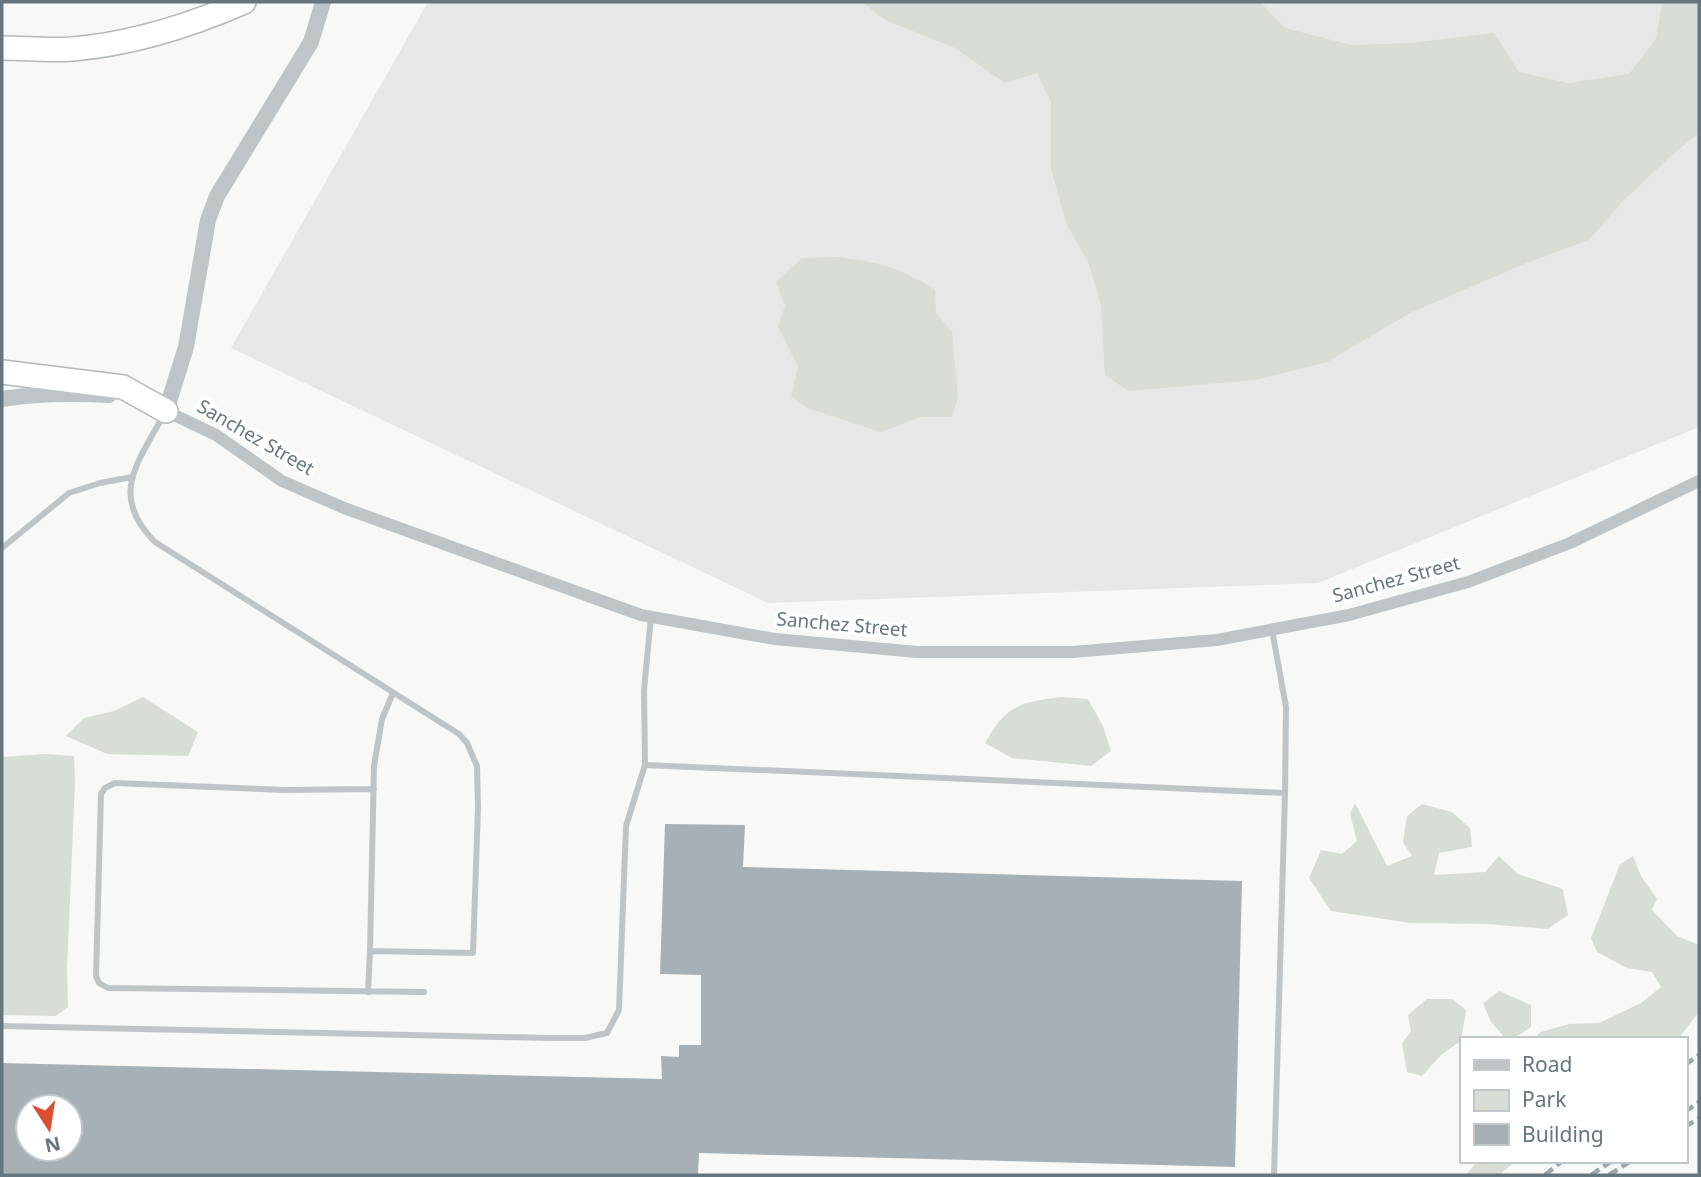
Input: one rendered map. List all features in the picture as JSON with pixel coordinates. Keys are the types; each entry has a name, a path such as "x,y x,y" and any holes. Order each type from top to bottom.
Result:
{"highway":[{"path":"2,48 71,49 142,39 202,20 244,2"},
{"path":"2,372 123,387 166,411"}],"street":[{"path":"166,411 186,347 208,220 217,196 312,42 323,2"},
{"name":"Sanchez Street","path":"2,400 25,395 70,393 113,396 166,411 216,435 282,481 344,508 651,617 775,639 917,652 1072,652 1217,640 1349,615 1468,582 1570,543 1699,481"}],"lane":[{"path":"166,411 132,477 129,496 133,512 142,528 155,542 459,734 473,753 477,766 478,807 473,953 370,951"},
{"path":"2,548 69,493 132,477"},
{"path":"2,1026 573,1038 607,1033 619,1010 626,826 645,765 644,690 651,617"},
{"path":"1272,630 1286,707 1274,1175"},
{"path":"368,992 377,739 393,693"},
{"path":"645,765 1285,793"},
{"path":"374,789 305,790 115,783 105,788 102,794 96,976 99,983 108,988 424,992"}],"shaded area":[{"path":"428,2 1699,2 1699,427 1318,583 768,603 231,348"}],"green space":[{"path":"862,2 1260,2 1285,28 1351,45 1411,43 1494,33 1519,72 1568,83 1629,74 1656,39 1662,2 1699,2 1699,133 1623,201 1589,240 1529,262 1410,313 1327,362 1255,380 1128,391 1105,375 1101,306 1089,264 1066,223 1051,169 1051,102 1037,73 1005,83 955,48 885,20"},
{"path":"836,257 888,267 935,290 936,313 952,332 958,399 951,417 920,417 881,432 807,408 791,396 798,367 778,326 785,306 776,282 802,258"},
{"path":"143,697 198,732 188,756 107,754 66,736 84,718 114,711"},
{"path":"1062,697 1088,699 1103,726 1111,751 1091,766 1012,758 985,743 1000,720 1016,708 1035,701"},
{"path":"46,754 74,756 68,1007 56,1016 2,1015 2,757"},
{"path":"1355,803 1387,866 1412,856 1403,842 1407,816 1422,804 1452,812 1470,828 1472,847 1439,853 1434,875 1485,872 1499,856 1518,874 1563,889 1568,915 1548,929 1486,924 1411,923 1331,911 1309,878 1321,850 1342,854 1357,841 1350,814"},
{"path":"1633,856 1641,876 1657,899 1652,910 1677,936 1699,945 1699,1012 1680,1037 1537,1037 1538,1033 1569,1024 1599,1023 1641,1003 1661,987 1652,972 1627,968 1597,952 1591,938 1620,864"},
{"path":"1499,991 1531,1005 1531,1027 1516,1037 1504,1037 1491,1022 1483,1003"},
{"path":"1427,999 1452,999 1466,1010 1460,1042 1442,1054 1422,1076 1407,1072 1402,1043 1411,1032 1408,1015"},
{"path":"1476,1163 1514,1163 1499,1175 1466,1175"}],"building":[{"path":"665,824 745,825 743,867 1242,881 1235,1167 699,1153 698,1175 2,1175 2,1063 662,1079 661,1056 679,1057 679,1045 701,1045 701,975 660,974"}],"railway":[{"path":"1687,1064 1699,1055"},
{"path":"1687,1111 1699,1102"},
{"path":"1687,1126 1699,1118"},
{"path":"1545,1175 1560,1163"},
{"path":"1591,1175 1609,1163"},
{"path":"1609,1175 1628,1163"}]}
